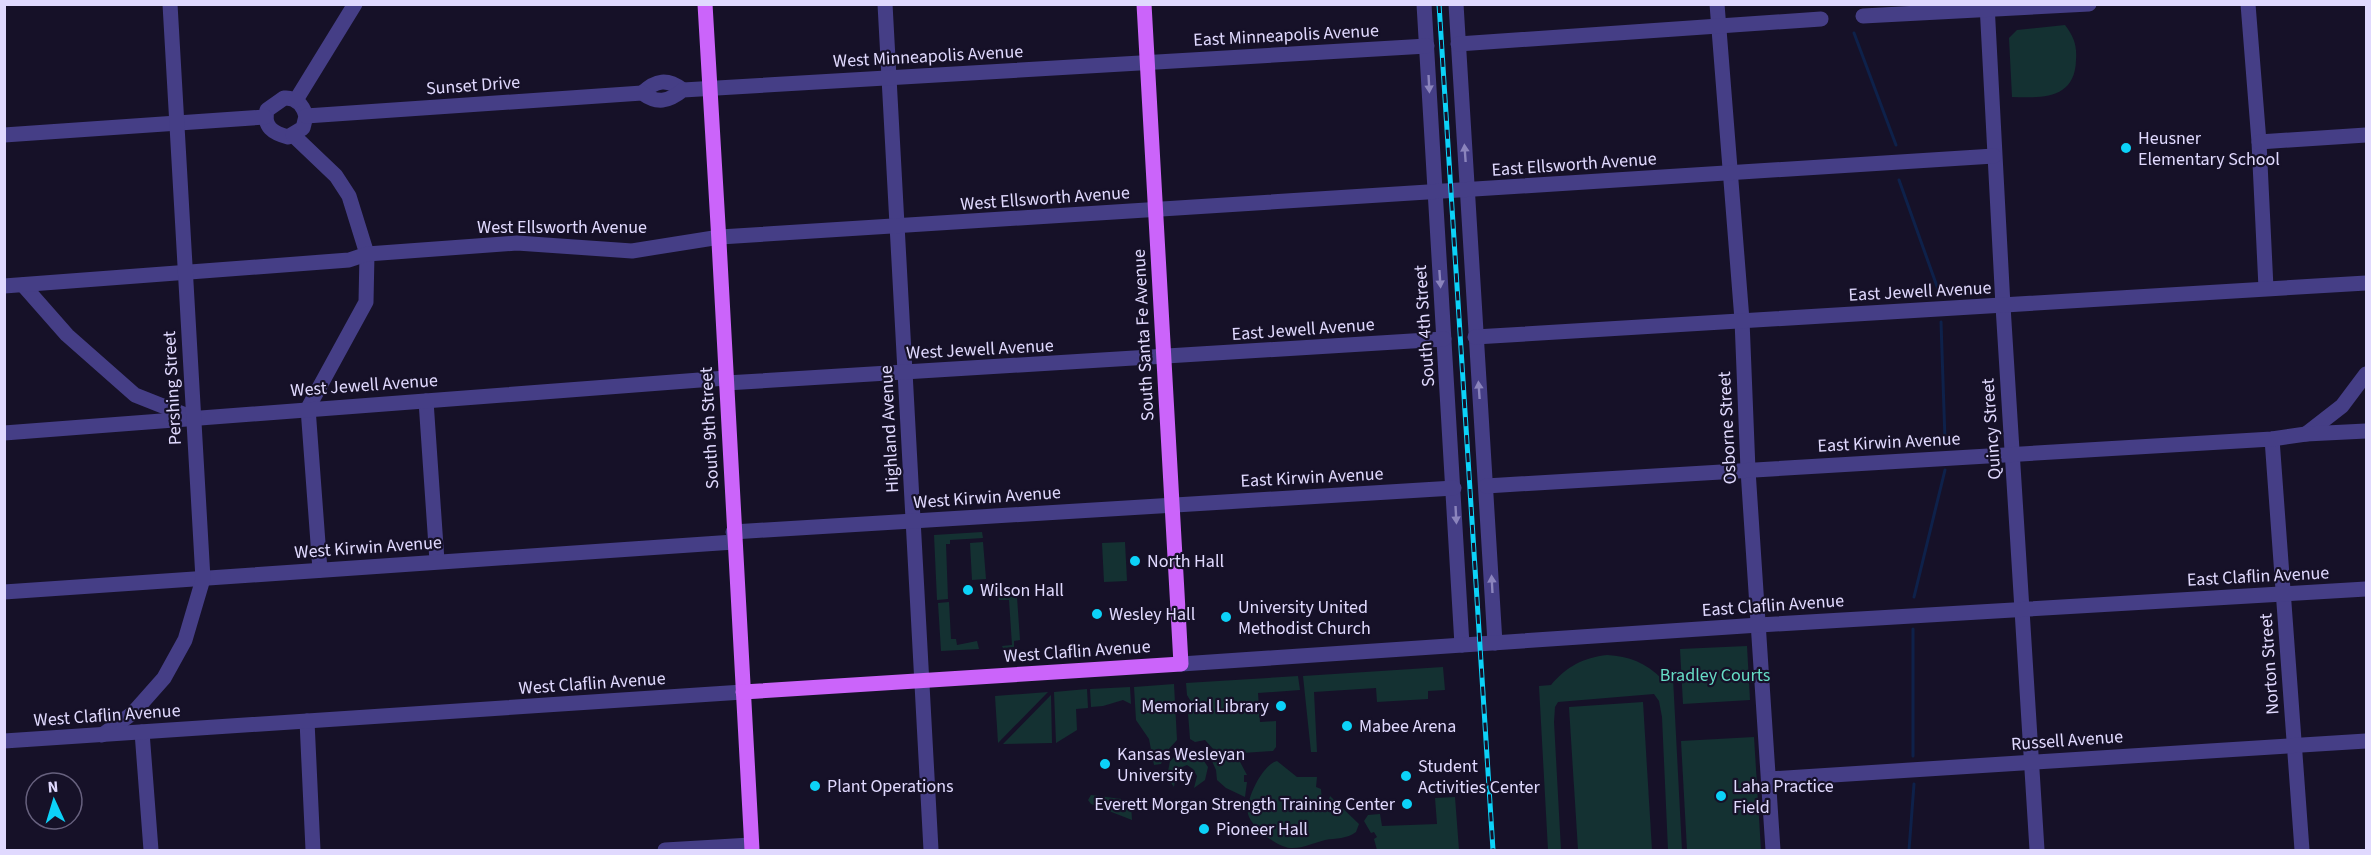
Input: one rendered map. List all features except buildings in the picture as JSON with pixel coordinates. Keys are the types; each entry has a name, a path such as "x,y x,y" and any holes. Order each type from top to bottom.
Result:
{"main road":[{"name":"South 9th Street","path":"705,4 720,237 733,537 752,848"},
{"name":"South Santa Fe Avenue","path":"1144,4 1181,664"},
{"name":"West Claflin Avenue","path":"743,692 1181,664"}],"street":[{"name":"Pershing Street","path":"102,735 133,713 164,678 185,640 203,579 170,4"},
{"path":"296,100 355,4"},
{"name":"Highland Avenue","path":"885,4 931,850"},
{"name":"South 4th Street","path":"1424,4 1462,645"},
{"path":"1456,4 1495,643"},
{"name":"Osborne Street","path":"1717,4 1742,320 1748,470 1773,850"},
{"path":"1863,16 1987,7 2089,4"},
{"path":"2248,4 2259,142 2266,288"},
{"name":"Quincy Street","path":"1987,7 2002,306 2037,850"},
{"path":"1458,44 1821,19"},
{"name":"East Minneapolis Avenue","path":"1148,62 1427,46"},
{"name":"West Minneapolis Avenue","path":"711,88 1148,62"},
{"name":"Sunset Drive","path":"306,116 642,93 662,81 669,81 682,90 711,88"},
{"path":"289,98 296,100 305,110 306,116 303,128 288,137 270,129 265,117 267,110 277,102 289,98"},
{"path":"4,135 265,117"},
{"path":"293,135 336,176 349,196 368,254 366,302 308,408 320,570"},
{"path":"2259,142 2367,135"},
{"name":"East Ellsworth Avenue","path":"1156,211 1994,156"},
{"name":"West Ellsworth Avenue","path":"4,286 349,260 368,254 517,243 632,250 720,237 1156,211"},
{"name":"East Jewell Avenue","path":"1475,337 2367,283"},
{"path":"22,285 68,335 135,395 193,418"},
{"name":"East Jewell Avenue","path":"1164,358 1444,339"},
{"name":"West Jewell Avenue","path":"4,432 308,408 726,380 1164,358"},
{"path":"2306,434 2342,406 2367,374"},
{"path":"426,401 437,561"},
{"name":"East Kirwin Avenue","path":"1486,486 2367,432"},
{"name":"Norton Street","path":"2272,439 2302,850"},
{"name":"East Kirwin Avenue","path":"1172,505 1454,488"},
{"name":"West Kirwin Avenue","path":"4,592 437,561 914,521 1172,505"},
{"name":"East Claflin Avenue","path":"1181,664 1759,625 2367,589"},
{"name":"West Claflin Avenue","path":"4,741 743,692"},
{"path":"307,721 313,850"},
{"path":"142,732 150,850"},
{"name":"Russell Avenue","path":"1769,779 2367,741"},
{"path":"664,850 752,848"}],"green space":[{"path":"2065,25 2073,37 2076,50 2074,73 2070,82 2055,94 2012,97 2009,38 2017,30"},
{"path":"982,532 983,538 950,540 950,544 946,544 948,599 937,600 934,535"},
{"path":"983,542 986,579 972,580 970,543"},
{"path":"1125,542 1127,581 1104,582 1102,543"},
{"path":"998,597 1017,597 1020,640 1014,641 1014,647 1003,648 1002,646 1012,645 1009,600 999,600"},
{"path":"949,602 951,639 956,639 957,645 977,641 979,649 941,651 938,603"},
{"name":"Bradley Courts","path":"1747,646 1750,700 1683,704 1680,649"},
{"path":"1607,655 1623,657 1643,664 1661,678 1673,678 1682,850 1668,850 1662,717 1659,701 1654,694 1558,702 1555,707 1554,722 1561,850 1548,850 1539,686 1551,685 1569,668 1583,661"},
{"path":"1443,667 1445,690 1428,691 1428,699 1377,702 1376,688 1314,692 1317,752 1311,752 1303,676"},
{"path":"1298,676 1300,690 1258,693 1260,722 1276,721 1276,747 1273,751 1227,754 1214,750 1205,740 1195,742 1190,739 1188,713 1193,705 1187,695 1186,683"},
{"path":"1174,684 1177,740 1166,752 1161,764 1154,765 1149,739 1136,720 1134,687"},
{"path":"1130,687 1131,704 1123,700 1091,707 1090,689"},
{"path":"1087,689 1088,708 1076,709 1077,730 1056,743 1054,692"},
{"path":"1048,692 998,743 995,696"},
{"path":"1051,695 1052,743 1003,744"},
{"path":"1643,702 1652,850 1578,850 1569,707"},
{"name":"Laha Practice Field","path":"1754,737 1761,850 1687,850 1681,741"},
{"path":"1183,749 1199,754 1208,767 1205,780 1194,788 1197,776 1187,765 1177,769 1174,787 1167,777 1170,761"},
{"path":"1216,756 1239,760 1247,775 1244,775 1244,782 1247,782 1245,797 1226,788 1217,780 1212,761"},
{"path":"1277,761 1297,777 1317,777 1316,787 1321,789 1322,803 1327,806 1330,796 1359,824 1356,832 1345,837 1299,848 1285,847 1265,836 1250,819 1249,800 1261,775"},
{"path":"1091,795 1129,800 1132,820 1091,804 1088,800"},
{"path":"1455,797 1459,850 1377,850 1374,839 1377,837 1374,832 1371,833 1364,821 1368,815 1380,814 1382,826 1437,824 1435,798"}],"waterway":[{"path":"1854,33 1896,145"},
{"path":"1899,180 1939,292"},
{"path":"1941,322 1945,440"},
{"path":"1914,597 1945,470"},
{"path":"1913,629 1913,756"},
{"path":"1909,850 1914,784"}],"railway":[{"path":"1439,4 1493,850"}],"place":[{"name":"Heusner Elementary School","path":"2126,148"},
{"name":"North Hall","path":"1135,561"},
{"name":"Wilson Hall","path":"968,590"},
{"name":"Wesley Hall","path":"1097,614"},
{"name":"University United Methodist Church","path":"1226,617"},
{"name":"Memorial Library","path":"1281,706"},
{"name":"Mabee Arena","path":"1347,726"},
{"name":"Kansas Wesleyan University","path":"1105,764"},
{"name":"Student Activities Center","path":"1406,776"},
{"name":"Plant Operations","path":"815,786"},
{"name":"Laha Practice Field","path":"1721,796"},
{"name":"Everett Morgan Strength Training Center","path":"1407,804"},
{"name":"Pioneer Hall","path":"1204,829"}]}
